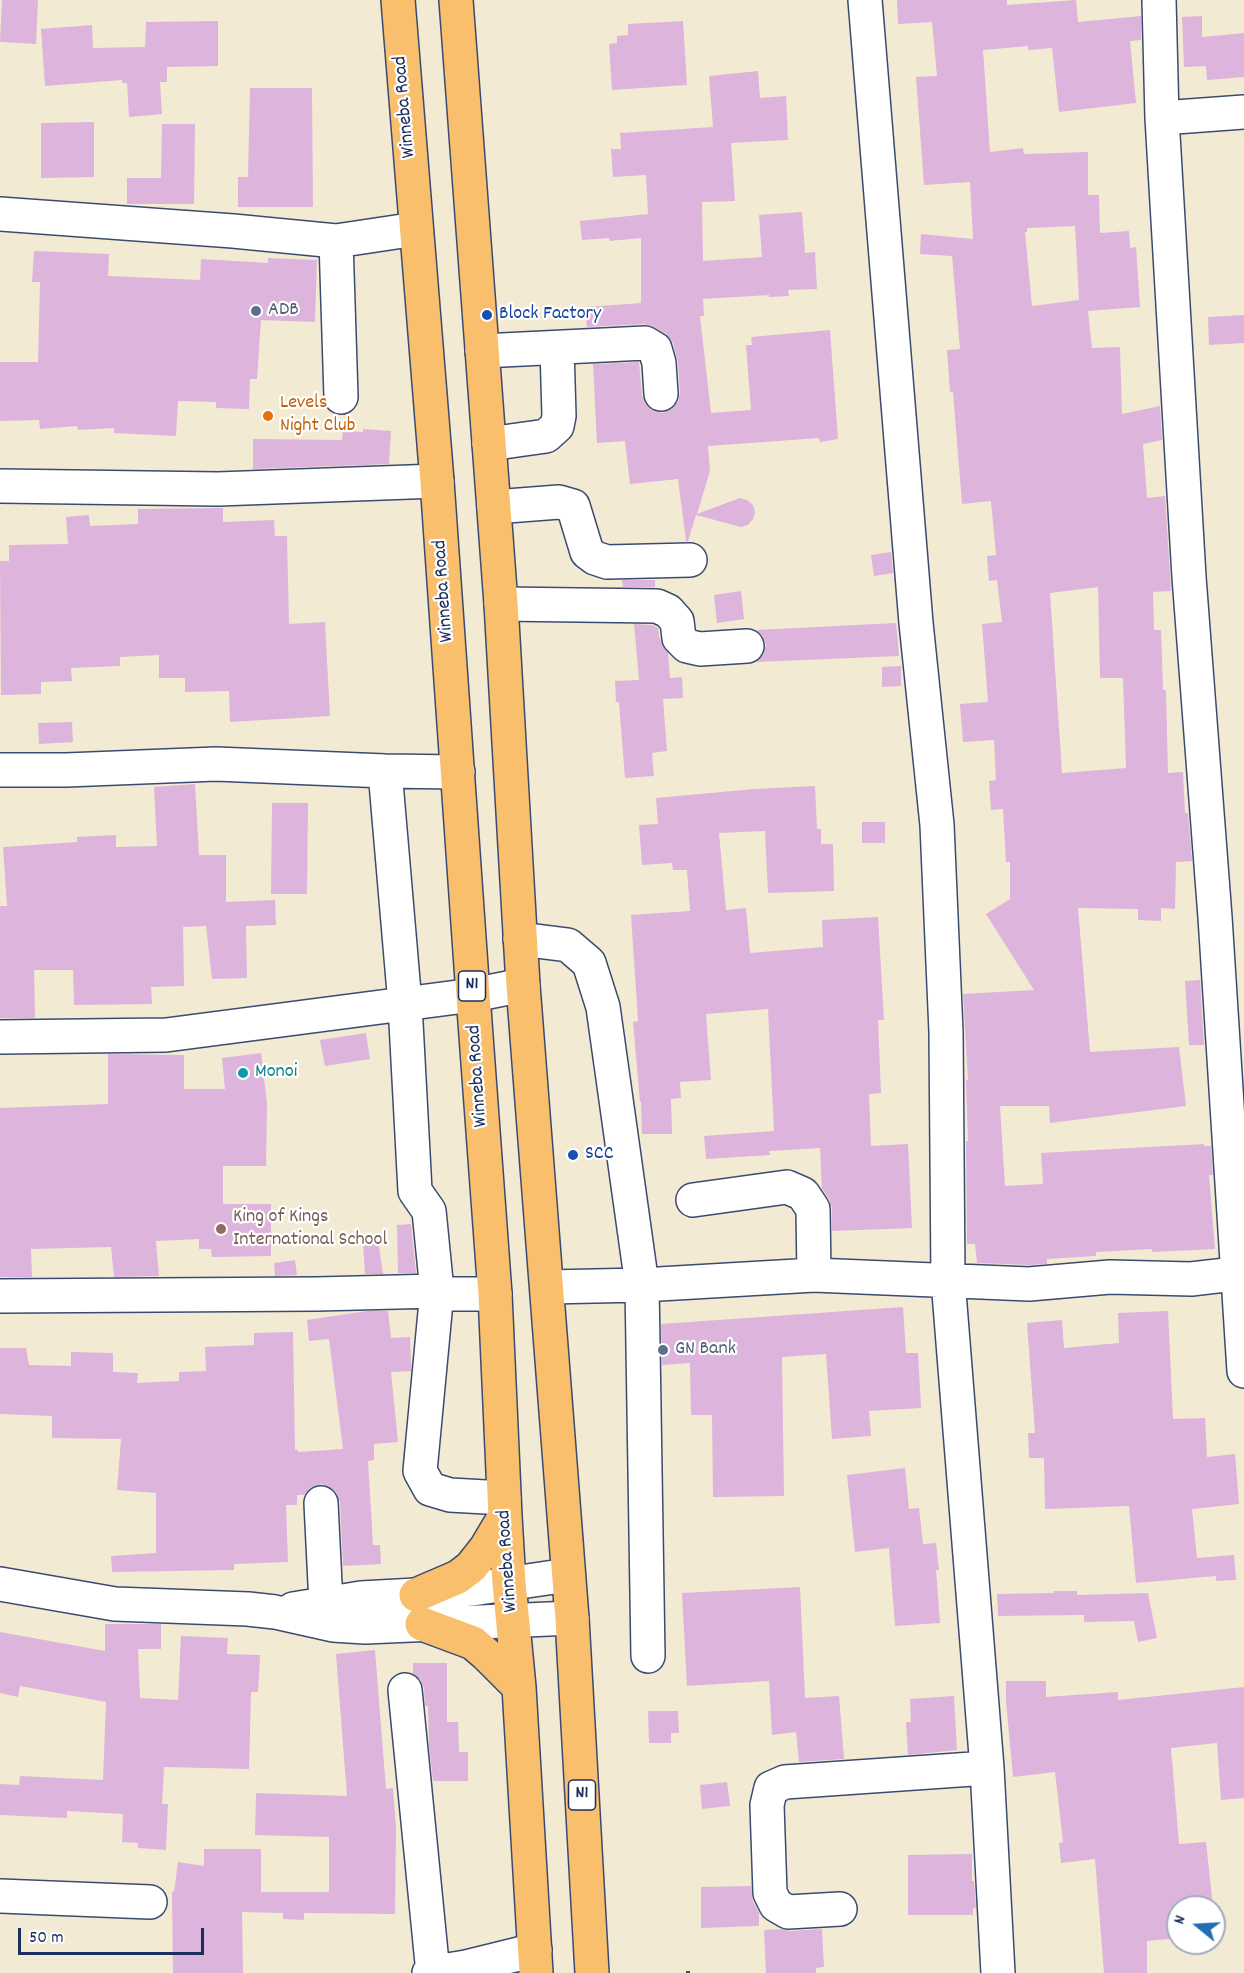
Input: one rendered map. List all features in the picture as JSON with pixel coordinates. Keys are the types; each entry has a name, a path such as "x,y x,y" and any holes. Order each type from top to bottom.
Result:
{"highway":[{"name":"Winneba Road","path":"398,0 437,481 495,1294 504,1507 519,1687 535,1961"},
{"name":"N1","path":"456,0 501,604 523,985 572,1618 592,1973"},
{"path":"504,1507 486,1548 471,1567 419,1609 473,1643 519,1687"}],"street":[{"path":"865,0 916,623 937,825 946,1032 948,1280 987,1768 998,1973"},
{"path":"1159,0 1162,118 1189,577 1240,1273 1244,1371"},
{"path":"1162,118 1244,112"},
{"path":"0,214 336,241 416,229"},
{"path":"336,241 341,397"},
{"path":"482,351 645,343 655,349 659,363 662,394"},
{"path":"489,444 546,436 557,426 559,416 556,348"},
{"path":"0,486 218,489 437,481"},
{"path":"494,507 559,502 573,506 587,552 607,562 690,560"},
{"path":"501,604 657,606 668,611 677,621 679,639 687,646 700,649 747,646"},
{"path":"0,770 66,770 216,764 458,772"},
{"path":"385,771 405,1004 416,1191 429,1211 437,1291 420,1471 430,1489 504,1507"},
{"path":"520,939 568,945 589,963 603,1007 642,1286 648,1656"},
{"path":"0,1037 166,1035 472,995 523,985"},
{"path":"693,1200 787,1187 803,1194 813,1209 814,1275"},
{"path":"548,1287 642,1286 814,1275 1029,1284 1110,1278 1191,1279 1240,1273"},
{"path":"0,1296 437,1291 449,1294 495,1294"},
{"path":"321,1503 326,1604"},
{"path":"0,1584 115,1604 275,1612 333,1625 365,1627 479,1588 568,1575"},
{"path":"275,1612 361,1598 419,1609 513,1621 572,1618"},
{"path":"405,1690 431,1973 466,1967 535,1961"},
{"path":"840,1909 788,1912 776,1905 770,1893 767,1805 771,1788 785,1782 987,1768"},
{"path":"0,1896 150,1902"}],"building":[{"path":"2,0 38,0 36,44 0,42"},
{"path":"897,0 1007,0 1007,5 1076,0 1078,22 1141,16 1141,40 1130,41 1136,103 1059,112 1052,48 1028,50 1028,46 983,50 990,152 1023,148 1024,154 1088,152 1088,195 1099,195 1100,233 1129,231 1130,248 1136,247 1140,307 1088,311 1092,348 1120,347 1122,414 1160,406 1162,440 1143,444 1147,498 1165,496 1171,591 1153,592 1154,630 1161,630 1163,690 1166,690 1168,773 1183,772 1185,813 1188,813 1192,861 1176,862 1175,909 1161,908 1161,921 1138,920 1138,909 1078,908 1090,1052 1179,1047 1186,1106 1050,1123 1049,1106 1000,1106 1005,1186 1043,1184 1041,1153 1204,1144 1204,1146 1211,1146 1213,1175 1209,1175 1215,1249 1096,1252 1096,1256 1047,1259 1047,1264 1029,1265 977,1263 975,1244 967,1244 966,1080 968,1080 963,994 1034,990 986,914 1010,899 1010,862 1006,862 1003,809 991,810 989,781 996,780 994,740 963,742 960,704 988,702 982,624 1002,622 997,580 989,581 987,556 996,555 991,501 962,504 953,392 950,392 947,350 960,349 952,256 920,254 921,234 973,239 970,182 924,185 916,77 937,76 932,22 898,24","holes":["1075,226 1079,300 1032,306 1025,232 1027,228","1098,587 1100,678 1123,678 1126,768 1062,773 1050,593"]},
{"path":"1202,16 1202,37 1244,33 1244,77 1207,80 1206,66 1184,67 1182,17"},
{"path":"218,21 218,66 167,67 167,82 160,82 162,114 129,117 127,83 122,83 122,80 45,86 41,29 92,25 93,48 145,47 146,22"},
{"path":"683,21 687,85 612,90 609,44 617,43 617,36 628,35 628,24"},
{"path":"758,71 760,98 786,96 788,140 731,143 735,201 702,202 703,261 762,257 759,215 802,212 805,253 815,252 817,289 788,290 789,296 703,299 704,316 700,316 711,413 751,410 746,345 752,345 751,337 830,330 838,439 820,442 819,438 708,446 710,471 697,514 740,498 753,505 755,512 748,525 741,527 696,515 688,541 686,541 678,479 630,484 625,441 597,443 593,364 639,362 645,404 652,410 662,413 672,409 678,402 680,393 678,362 673,343 665,333 654,327 644,324 587,327 585,307 641,303 641,238 610,241 609,238 582,240 580,221 648,214 646,175 613,177 611,149 621,149 620,133 713,127 709,76"},
{"path":"250,88 312,88 313,207 238,207 238,177 248,177"},
{"path":"94,122 94,177 41,178 41,123"},
{"path":"162,124 195,124 194,204 127,204 127,178 161,178"},
{"path":"34,251 109,254 108,276 200,280 201,259 268,263 268,258 317,260 315,322 261,320 257,379 250,379 249,409 216,408 216,402 178,401 176,436 114,433 114,428 78,430 77,426 40,429 39,420 0,421 0,362 38,362 40,282 32,282"},
{"path":"1244,315 1244,343 1209,345 1208,317"},
{"path":"363,429 391,431 389,464 253,469 253,439 342,440 343,431 363,432"},
{"path":"223,508 223,522 274,520 275,536 287,536 289,624 325,622 330,716 230,722 229,691 185,692 185,678 159,678 159,655 120,657 120,666 71,668 72,681 41,682 41,694 1,695 0,561 9,561 9,545 68,544 66,517 89,515 90,526 138,524 138,509"},
{"path":"891,552 893,573 874,576 871,555"},
{"path":"622,580 655,580 655,587 623,587"},
{"path":"741,591 744,619 717,623 714,595"},
{"path":"896,623 899,656 756,662 763,655 766,645 763,636 756,630"},
{"path":"634,624 653,625 658,628 659,637 668,653 670,678 682,677 683,698 663,699 667,751 652,753 654,776 625,778 619,702 616,702 615,681 639,680"},
{"path":"901,666 901,686 882,687 882,667"},
{"path":"72,722 73,742 39,744 38,723"},
{"path":"195,784 199,855 226,855 226,902 275,900 276,925 246,926 247,978 212,979 206,926 183,927 184,986 151,987 152,1004 74,1005 73,970 34,970 35,1018 0,1018 0,906 7,906 3,847 77,842 77,837 116,835 116,847 157,846 154,787"},
{"path":"815,786 817,829 821,829 821,844 833,844 834,891 768,893 765,831 719,833 726,910 746,908 750,953 823,947 822,920 878,917 884,1020 878,1020 881,1093 869,1094 871,1146 908,1144 912,1228 832,1231 832,1208 822,1189 820,1148 769,1151 770,1155 706,1159 704,1136 774,1131 768,1009 706,1014 711,1080 680,1082 681,1098 671,1099 672,1134 642,1134 633,1022 638,1021 631,915 690,911 687,870 673,870 672,863 642,865 639,825 658,824 656,798"},
{"path":"272,803 308,803 307,894 271,894"},
{"path":"862,822 885,822 885,843 862,843"},
{"path":"1200,980 1204,1045 1189,1045 1185,981"},
{"path":"366,1033 370,1059 325,1066 320,1040"},
{"path":"261,1053 267,1103 266,1166 223,1166 223,1204 271,1204 271,1256 212,1257 211,1249 199,1249 199,1239 156,1241 159,1276 114,1277 111,1247 31,1249 32,1277 0,1277 0,1108 108,1104 108,1054 184,1055 184,1089 225,1089 222,1058"},
{"path":"411,1224 416,1273 398,1273 397,1225"},
{"path":"378,1240 383,1274 365,1274 363,1241"},
{"path":"295,1260 297,1275 275,1276 274,1263"},
{"path":"903,1307 906,1353 918,1353 921,1408 869,1411 871,1436 832,1439 826,1354 782,1357 784,1496 713,1497 712,1415 691,1415 690,1363 662,1365 661,1324"},
{"path":"367,1311 388,1311 391,1338 410,1337 411,1371 391,1372 398,1442 374,1444 374,1460 368,1461 373,1545 380,1545 381,1564 343,1566 340,1502 336,1492 321,1484 310,1488 304,1495 297,1495 297,1505 286,1505 288,1562 234,1564 234,1570 112,1572 111,1556 156,1553 156,1493 117,1490 121,1439 52,1438 52,1416 0,1414 0,1348 26,1348 29,1365 71,1366 71,1352 113,1353 113,1372 138,1373 137,1383 179,1381 179,1372 206,1371 205,1347 254,1345 254,1333 293,1332 295,1450 298,1452 343,1449 329,1339 309,1341 307,1320"},
{"path":"1168,1311 1173,1419 1205,1418 1207,1457 1235,1454 1239,1504 1192,1509 1197,1558 1234,1555 1236,1580 1216,1581 1216,1576 1136,1583 1129,1506 1045,1509 1044,1458 1029,1458 1028,1433 1035,1433 1027,1323 1062,1320 1064,1348 1119,1343 1118,1313"},
{"path":"905,1468 909,1509 919,1508 923,1544 936,1543 940,1623 895,1626 889,1548 855,1552 847,1475"},
{"path":"800,1587 805,1698 839,1696 844,1759 799,1762 796,1732 772,1735 769,1681 687,1686 682,1593"},
{"path":"1054,1591 1077,1591 1077,1595 1148,1593 1157,1638 1138,1642 1134,1621 1084,1622 1084,1615 998,1616 997,1594 1054,1593"},
{"path":"105,1624 161,1624 161,1649 138,1649 140,1698 178,1700 181,1636 228,1638 227,1654 260,1655 258,1692 251,1692 249,1769 164,1767 162,1804 168,1804 166,1850 138,1848 138,1843 122,1842 123,1814 67,1811 67,1818 0,1815 0,1784 19,1785 20,1776 103,1780 106,1702 20,1686 18,1697 0,1693 0,1632 105,1651"},
{"path":"375,1650 386,1789 393,1788 396,1828 395,1914 304,1913 304,1920 283,1919 283,1913 242,1912 243,1973 173,1973 172,1891 174,1892 178,1862 204,1866 204,1849 261,1849 261,1892 329,1892 329,1837 255,1835 256,1793 347,1796 336,1654"},
{"path":"413,1663 447,1663 447,1722 458,1722 459,1752 468,1752 468,1781 433,1781 428,1706 425,1706 421,1680 413,1673"},
{"path":"1006,1681 1046,1681 1046,1697 1118,1692 1118,1700 1244,1687 1244,1798 1221,1800 1217,1743 1171,1748 1179,1844 1206,1842 1212,1895 1166,1895 1166,1939 1147,1941 1147,1973 1104,1973 1095,1859 1061,1863 1059,1843 1063,1842 1055,1772 1013,1777"},
{"path":"954,1696 957,1750 908,1755 906,1722 911,1722 910,1699"},
{"path":"648,1711 678,1711 679,1733 671,1733 671,1743 649,1743"},
{"path":"727,1782 730,1806 702,1809 700,1785"},
{"path":"972,1854 972,1881 974,1881 976,1908 973,1908 973,1915 908,1915 908,1855"},
{"path":"751,1886 753,1901 759,1913 759,1926 701,1928 701,1887"},
{"path":"822,1929 824,1967 816,1968 816,1973 766,1973 764,1930 789,1931"}],"place":[{"name":"ADB","path":"256,311"},
{"name":"Block Factory","path":"487,315"},
{"name":"Levels Night Club","path":"268,416"},
{"name":"Monoi","path":"243,1073"},
{"name":"SCC","path":"573,1155"},
{"name":"King of Kings International School","path":"221,1229"},
{"name":"GN Bank","path":"663,1350"}]}
